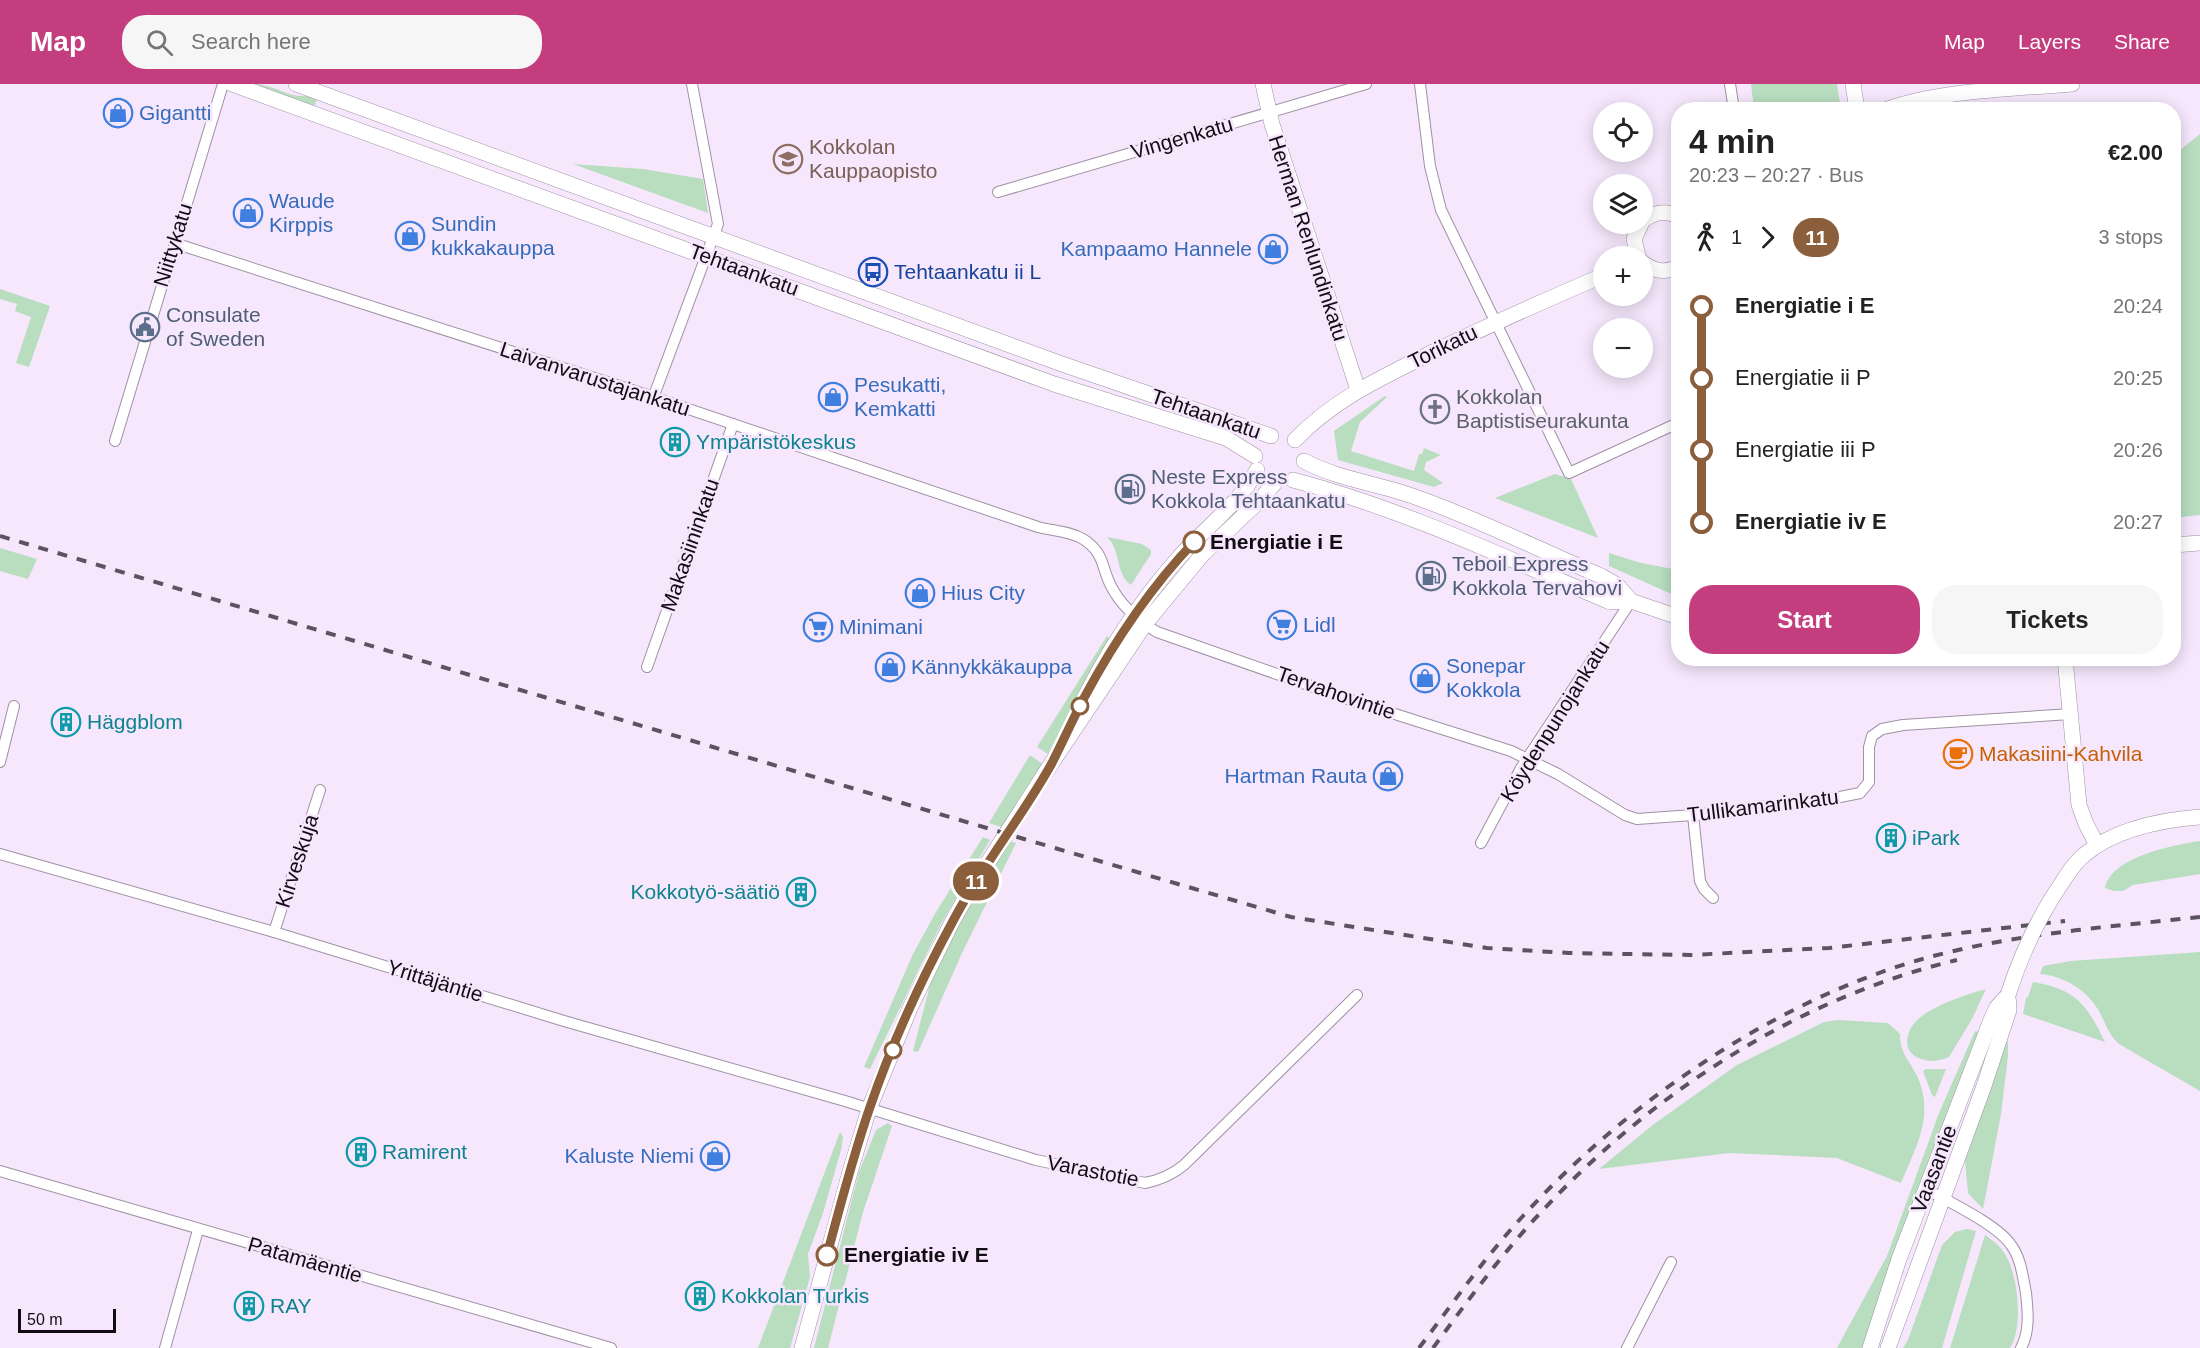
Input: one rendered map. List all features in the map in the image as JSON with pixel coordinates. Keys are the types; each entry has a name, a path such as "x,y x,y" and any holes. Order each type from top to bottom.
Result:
{"main road":[{"name":"Tehtaankatu","path":"232,84 1054,384 1226,438 1256,463"},
{"name":"Tehtaankatu","path":"296,84 1062,364 1271,436"},
{"name":"Herman Renlundinkatu","path":"1263,84 1268,113 1316,267 1358,390"},
{"path":"1853,84 1856,102"},
{"path":"1907,102 2038,85 2072,84"},
{"path":"1653,216 1658,213 1671,214"},
{"path":"1653,269 1671,270"},
{"name":"Torikatu","path":"1294,440 1318,417 1358,390 1495,323 1593,280"},
{"path":"1139,620 1182,554 1243,492 1256,463 1260,444 1271,436 1287,436 1302,449 1304,461 1301,472 1293,480 1281,484 1274,484 1264,479 1256,463"},
{"path":"1304,461 1327,472 1417,497 1465,517 1601,576 1617,585 1631,601"},
{"path":"1293,480 1332,490 1410,518 1610,602 1631,601 1671,614"},
{"path":"802,1348 849,1172 869,1109 910,1008 953,920 1051,764 1112,648 1274,484"},
{"path":"2181,544 2200,543"},
{"path":"2066,666 2079,805 2097,845"},
{"name":"Vaasantie","path":"1870,1348 1899,1259 1997,1006 2008,995 2031,936 2051,897 2082,856 2097,845 2130,830 2200,816"},
{"name":"Vaasantie","path":"1888,1348 1944,1199 2009,1010 2008,995"}],"street":[{"name":"Niittykatu","path":"115,441 223,84"},
{"path":"653,398 718,224 692,84"},
{"name":"Vingenkatu","path":"998,192 1366,84"},
{"path":"1420,84 1435,191 1441,210 1569,473 1671,426"},
{"path":"1730,84 1733,102"},
{"name":"Laivanvarustajankatu","path":"174,243 733,424 1038,527 1077,536 1096,550 1102,559 1110,585 1139,620"},
{"name":"Makasiininkatu","path":"647,667 733,424"},
{"name":"Köydenpunojankatu","path":"1481,843 1521,768 1631,601"},
{"name":"Tervahovintie","path":"1139,620 1157,632 1354,701 1474,739 1528,760"},
{"path":"0,762 14,706"},
{"name":"Tullikamarinkatu","path":"1528,760 1558,774 1625,815 1637,819 1830,799 1860,793 1869,782 1869,747 1872,736 1882,729 1903,725 2071,714"},
{"name":"Kirveskuja","path":"274,932 320,790"},
{"path":"1694,814 1700,881 1713,898"},
{"name":"Yrittäjäntie","path":"0,854 274,932 564,1021 869,1109"},
{"name":"Varastotie","path":"869,1109 1036,1160 1145,1183 1157,1181 1184,1165 1357,995"},
{"name":"Patamäentie","path":"0,1171 611,1348"},
{"path":"1926,1189 1998,1231 2015,1251 2024,1278 2028,1307 2026,1334 2021,1348"},
{"path":"165,1348 198,1230"},
{"path":"1627,1348 1671,1262"}],"green space":[{"path":"254,84 269,86 293,95 317,99 314,107"},
{"path":"1751,84 1837,84 1840,102 1753,102"},
{"path":"2200,134 2200,515 2181,517 2181,149"},
{"path":"573,164 643,169 703,179 708,213"},
{"path":"0,289 50,306 29,367 16,363 31,317 15,311 17,304 0,299"},
{"path":"1385,396 1387,397 1360,422 1351,451 1414,471 1419,454 1422,454 1424,448 1441,455 1426,462 1424,470 1443,483 1434,487 1338,460 1334,431"},
{"path":"1555,474 1571,479 1598,538 1495,498"},
{"path":"1107,537 1142,544 1151,550 1151,554 1131,585 1122,575 1114,548"},
{"path":"0,548 37,559 28,579 0,571"},
{"path":"1609,553 1641,563 1671,569 1671,594 1609,566"},
{"path":"1107,636 1112,642 1048,754 1037,747"},
{"path":"1030,755 1044,765 1004,828 989,823"},
{"path":"983,837 990,840 943,920 870,1069 864,1067 913,954 936,912"},
{"path":"1007,840 1016,843 962,953 918,1052 913,1051 930,985 952,938"},
{"path":"2200,841 2200,874 2133,885 2123,891 2105,888 2110,877 2119,868 2145,854"},
{"path":"2200,952 2200,1091 2119,1044 2110,1033 2094,1003 2074,985 2049,975 2040,974 2043,966 2071,961"},
{"path":"2033,982 2059,989 2078,1000 2092,1018 2105,1042 2023,1014 2026,998"},
{"path":"1986,989 1972,1019 1949,1057 1932,1061 1923,1060 1911,1052 1907,1038 1911,1028 1924,1014 1945,1003"},
{"path":"1838,1020 1888,1023 1900,1034 1903,1052 1917,1076 1922,1091 1924,1118 1901,1183 1837,1158 1729,1153 1599,1169 1654,1124 1737,1065 1824,1022"},
{"path":"1975,1031 1980,1032 1960,1080 1863,1348 1837,1348 1887,1256 1939,1113"},
{"path":"2008,1041 2001,1114 1983,1209 1968,1193 1965,1161"},
{"path":"1946,1069 1935,1097 1932,1095 1923,1071"},
{"path":"888,1123 892,1126 863,1212 828,1348 814,1348 859,1172 876,1130"},
{"path":"840,1132 843,1137 841,1150 823,1213 808,1254 810,1277 790,1348 758,1348"},
{"path":"1967,1229 1976,1231 1942,1348 1903,1348 1908,1340 1942,1245 1955,1232"},
{"path":"1985,1235 2003,1251 2012,1272 2018,1313 2014,1339 2010,1348 1950,1348"}],"railway":[{"path":"0,536 1291,917 1487,948 1569,953 1690,955 1829,948 2065,921"},
{"path":"1419,1348 1496,1248 1563,1175 1607,1135 1655,1097 1704,1062 1756,1030 1810,1002 1864,978 1953,951 2058,932 2200,917"},
{"path":"1433,1348 1492,1269 1531,1223 1622,1135 1672,1096 1724,1060 1780,1028 1837,1000 1896,977 1957,960"}],"bus line":[{"name":"11","path":"827,1255 849,1172 869,1109 910,1008 953,920 1051,764 1112,648 1163,577 1194,542"}],"place":[{"name":"Gigantti","path":"118,113"},
{"name":"Kokkolan Kauppaopisto","path":"788,159"},
{"name":"Waude Kirppis","path":"248,213"},
{"name":"Sundin kukkakauppa","path":"410,236"},
{"name":"Kampaamo Hannele","path":"1273,249"},
{"name":"Tehtaankatu ii L","path":"873,272"},
{"name":"Consulate of Sweden","path":"145,327"},
{"name":"Pesukatti, Kemkatti","path":"833,397"},
{"name":"Kokkolan Baptistiseurakunta","path":"1435,409"},
{"name":"Ympäristökeskus","path":"675,442"},
{"name":"Neste Express Kokkola Tehtaankatu","path":"1130,489"},
{"name":"Energiatie i E","path":"1194,542"},
{"name":"Teboil Express Kokkola Tervahovi","path":"1431,576"},
{"name":"Hius City","path":"920,593"},
{"name":"Lidl","path":"1282,625"},
{"name":"Minimani","path":"818,627"},
{"name":"Kännykkäkauppa","path":"890,667"},
{"name":"Sonepar Kokkola","path":"1425,678"},
{"name":"Häggblom","path":"66,722"},
{"name":"Makasiini-Kahvila","path":"1958,754"},
{"name":"Hartman Rauta","path":"1388,776"},
{"name":"iPark","path":"1891,838"},
{"name":"Kokkotyö-säätiö","path":"801,892"},
{"name":"Ramirent","path":"361,1152"},
{"name":"Kaluste Niemi","path":"715,1156"},
{"name":"Energiatie iv E","path":"827,1255"},
{"name":"Kokkolan Turkis","path":"700,1296"},
{"name":"RAY","path":"249,1306"}]}
